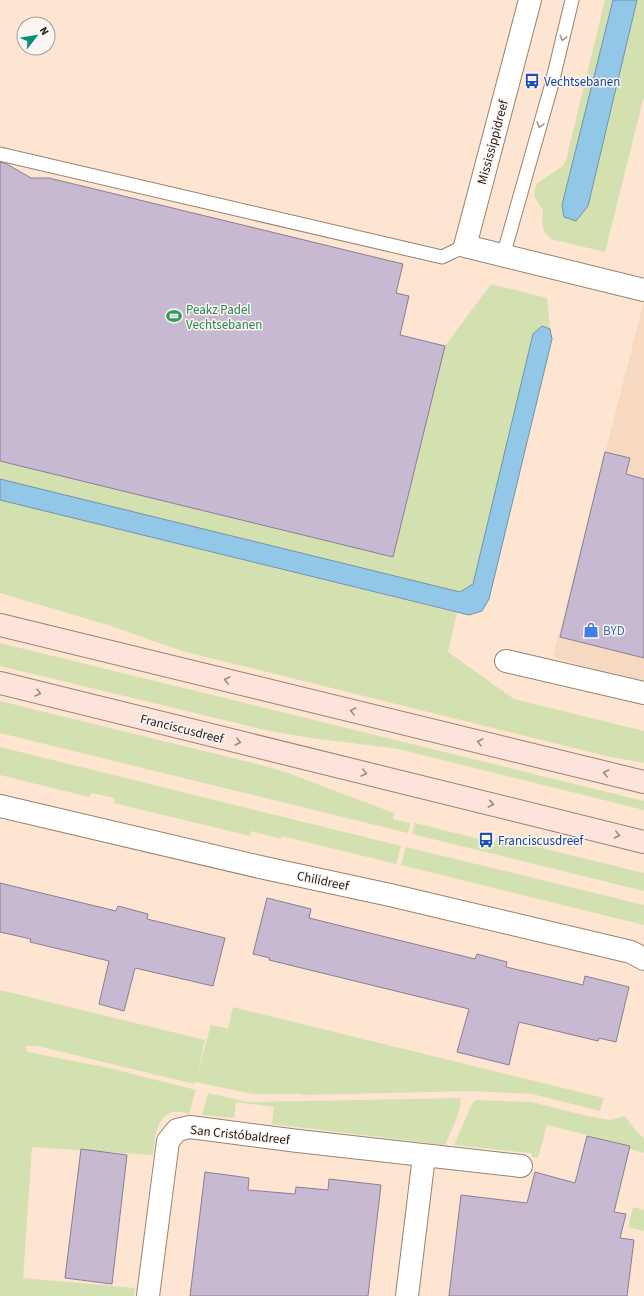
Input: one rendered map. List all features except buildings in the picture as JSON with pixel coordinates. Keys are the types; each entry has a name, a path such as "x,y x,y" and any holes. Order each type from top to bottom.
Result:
{"main road":[{"path":"0,625 644,782"},
{"name":"Franciscusdreef","path":"0,683 644,842"}],"street":[{"name":"Mississippidreef","path":"465,246 530,0"},
{"path":"465,246 644,290"},
{"path":"506,661 644,693"},
{"name":"Chilidreef","path":"0,806 586,941 631,952 644,959"},
{"name":"San Cristóbaldreef","path":"148,1296 168,1141 177,1130 190,1127 424,1156 521,1166"},
{"path":"408,1296 424,1156"}],"lane":[{"path":"503,256 551,87 572,0"},
{"path":"0,154 442,257 465,246"}],"shaded area":[{"path":"644,301 644,685 553,657"}],"green space":[{"path":"605,0 613,0 562,205 564,216 569,218 588,206 637,0 644,0 644,96 605,252 551,239 545,233 542,224 543,210 534,196 536,184 563,166 566,160"},
{"path":"491,284 547,298 550,329 542,326 473,584 460,592 0,479 0,461 392,557 445,346"},
{"path":"0,500 457,613 448,652 514,699 644,731 644,763 606,756 182,651 111,626 0,593"},
{"path":"0,643 644,801 644,810 398,749 317,739 269,731 0,666"},
{"path":"0,701 265,766 288,773 394,813 393,819 410,823 408,833 0,733"},
{"path":"0,747 401,846 396,864 282,836 281,839 251,831 250,836 114,803 114,798 91,793 89,797 0,775"},
{"path":"415,823 495,843 497,837 644,873 644,891 412,834"},
{"path":"406,847 644,905 644,925 401,865"},
{"path":"0,990 205,1040 196,1078 211,1025 242,1031 228,1028 233,1007 604,1098 600,1111 532,1094 473,1091 302,1095 253,1094 195,1082 194,1084 38,1046 26,1046 28,1052 109,1068 196,1090 189,1114 179,1112 169,1114 160,1122 157,1128 153,1155 32,1147 23,1278 135,1288 134,1296 0,1296"},
{"path":"208,1093 248,1102 461,1098 461,1104 458,1116 445,1145 272,1124 274,1107 236,1102 234,1118 202,1115"},
{"path":"475,1100 531,1102 587,1116 610,1120 625,1116 636,1131 644,1138 644,1153 630,1149 631,1146 547,1125 538,1158 532,1157 532,1154 530,1153 454,1145"},
{"path":"633,1207 644,1210 644,1231 628,1227"}],"water":[{"path":"613,0 637,0 588,206 576,221 564,217 562,205"},
{"path":"542,326 550,329 552,339 489,599 482,611 469,615 0,500 0,479 460,592 473,584 533,334"}],"place":[{"name":"Vechtsebanen","path":"532,81"},
{"name":"Peakz Padel Vechtsebanen","path":"174,316"},
{"name":"BYD","path":"591,630"},
{"name":"Franciscusdreef","path":"486,840"}]}
